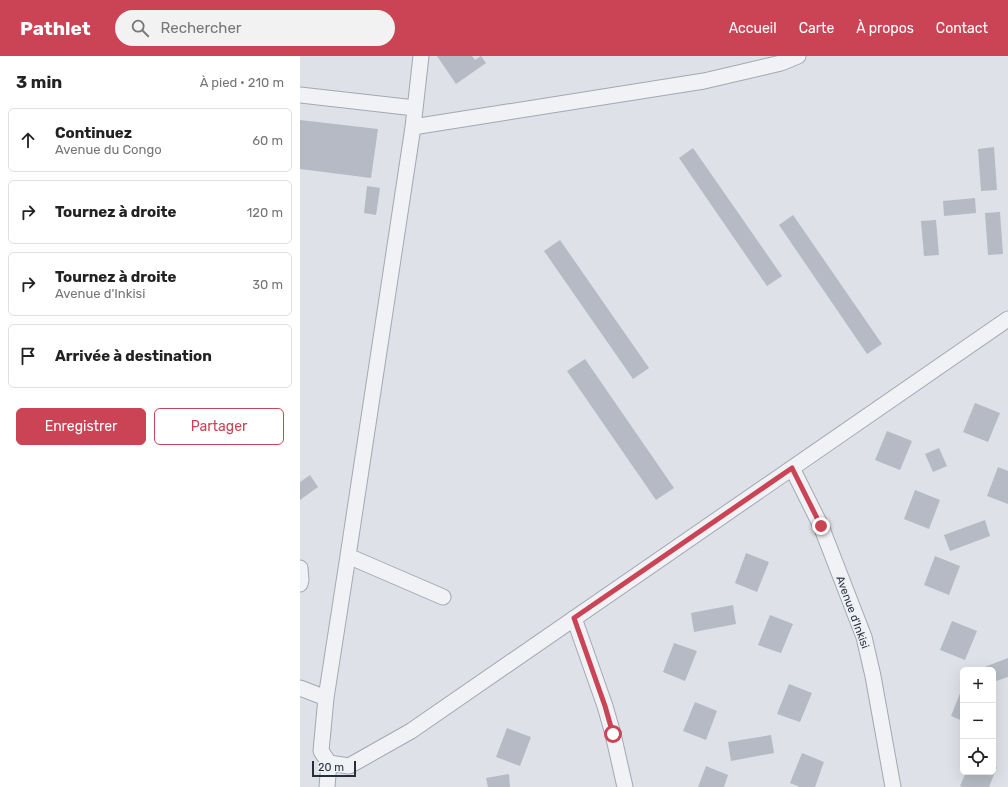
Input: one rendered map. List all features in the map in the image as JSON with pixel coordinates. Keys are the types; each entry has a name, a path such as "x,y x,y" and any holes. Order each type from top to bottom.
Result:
{"street":[{"path":"327,787 329,763 321,751 326,698 413,127 421,56"},
{"path":"413,127 704,81 781,63 798,56"},
{"path":"300,95 415,108"},
{"path":"329,763 349,766 411,731 1008,319"},
{"name":"Avenue d'Inkisi","path":"792,468 821,526 864,637 874,676 893,787"},
{"path":"348,556 443,597"},
{"path":"300,568 300,584"},
{"path":"574,618 605,706 625,787"},
{"path":"300,688 326,698"}],"building":[{"path":"437,56 472,56 475,60 481,56 486,63 456,84"},
{"path":"300,120 378,129 371,178 300,169"},
{"path":"994,147 997,190 981,191 978,149"},
{"path":"693,148 782,276 767,286 679,158"},
{"path":"367,186 380,188 376,215 364,213"},
{"path":"975,198 976,213 944,216 943,201"},
{"path":"1000,212 1003,254 988,255 985,213"},
{"path":"793,215 882,344 867,354 779,225"},
{"path":"936,220 939,255 924,256 921,221"},
{"path":"560,240 649,368 633,379 544,251"},
{"path":"585,359 674,488 656,500 567,371"},
{"path":"975,403 1000,413 988,442 963,432"},
{"path":"887,431 912,441 900,470 875,460"},
{"path":"939,448 947,466 933,472 925,454"},
{"path":"998,467 1008,471 1008,504 987,496"},
{"path":"310,475 318,487 300,500 300,482"},
{"path":"915,490 940,500 929,529 904,519"},
{"path":"985,520 990,536 950,551 944,535"},
{"path":"746,553 769,562 757,592 735,583"},
{"path":"935,556 960,566 949,595 924,585"},
{"path":"733,605 736,624 694,632 691,613"},
{"path":"770,615 793,624 781,653 758,645"},
{"path":"952,621 977,631 965,660 940,650"},
{"path":"674,643 697,651 685,681 663,672"},
{"path":"1008,658 1008,677 996,681 996,667 985,667"},
{"path":"789,684 812,693 800,722 777,714"},
{"path":"960,694 960,720 951,716"},
{"path":"695,702 717,711 706,740 683,731"},
{"path":"507,728 531,737 520,766 496,757"},
{"path":"771,735 774,753 731,761 728,742"},
{"path":"802,753 824,762 815,787 800,787 790,783"},
{"path":"706,766 728,775 724,787 698,787"},
{"path":"509,774 510,787 488,787 486,778"},
{"path":"965,775 994,775 989,787 960,786"}],"route":[{"path":"613,734 605,706 574,618 792,468 821,526"}]}
